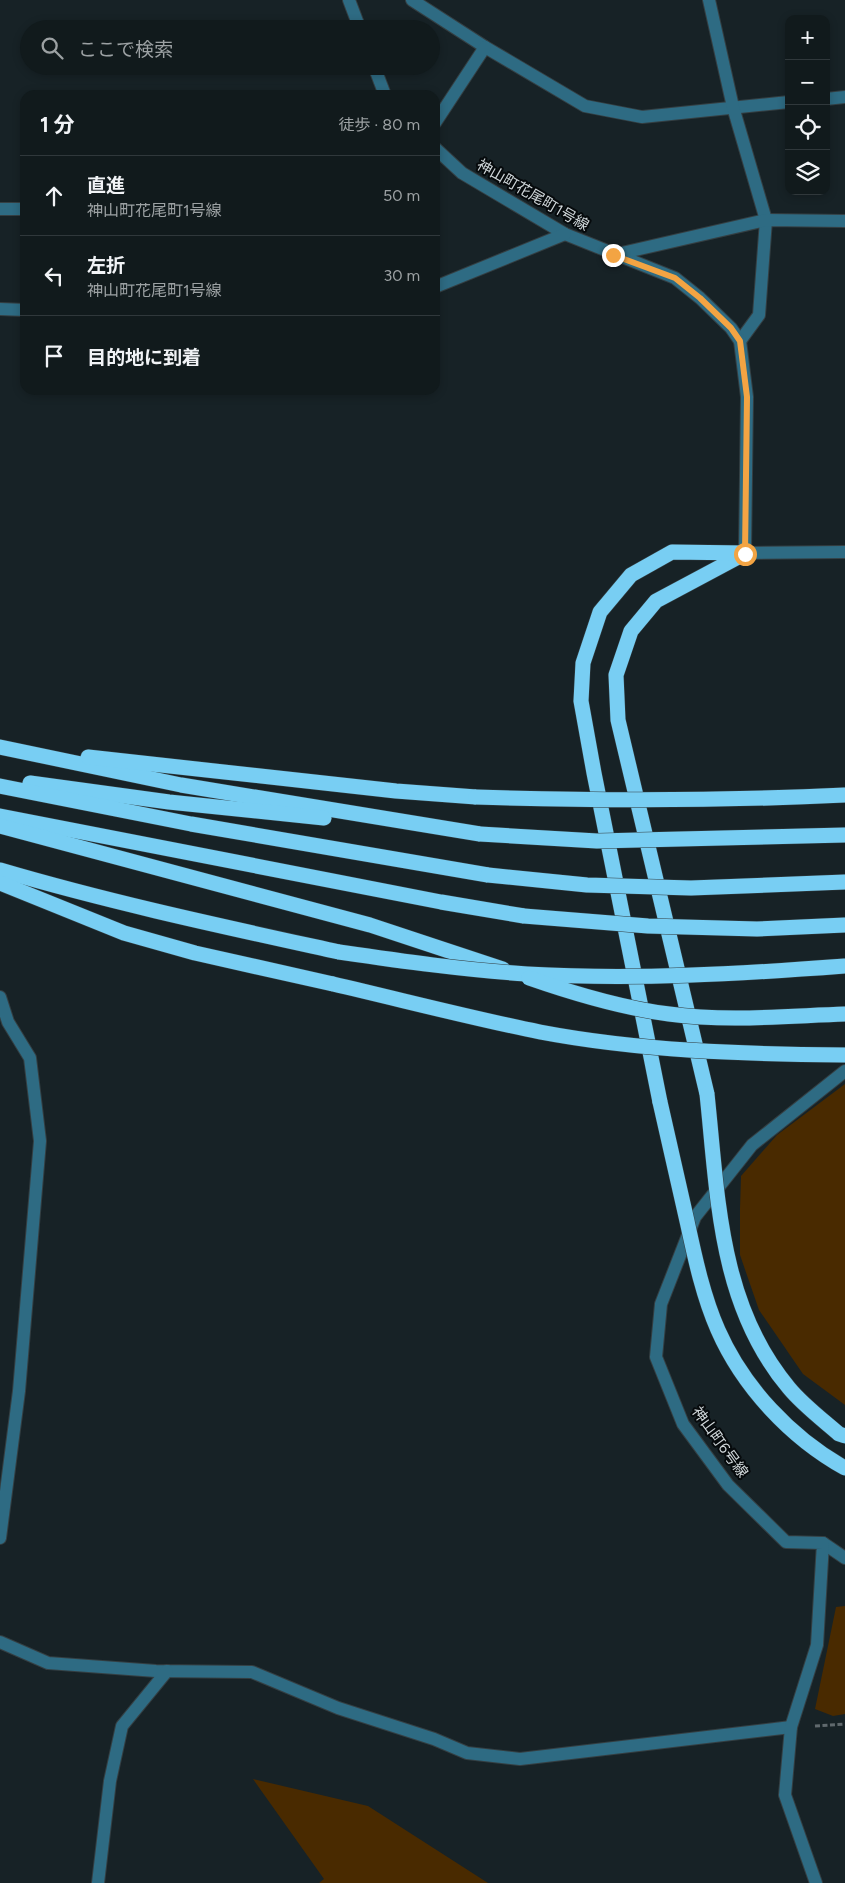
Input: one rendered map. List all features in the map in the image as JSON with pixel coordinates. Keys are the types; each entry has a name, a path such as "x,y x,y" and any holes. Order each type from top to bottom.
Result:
{"highway":[{"path":"745,554 672,552 632,575 600,612 583,663 581,701 660,1102 703,1288 719,1331 744,1376 776,1415 820,1454 845,1468"},
{"path":"745,554 656,602 632,631 616,675 618,720 707,1094 722,1230 729,1271 746,1316 764,1355 790,1389 840,1434 845,1436"},
{"path":"5,748 192,767 396,791 476,797 612,801 731,800 845,795"},
{"path":"5,748 181,785 480,834"},
{"path":"0,778 169,802 480,834 598,840 845,835"},
{"path":"0,786 191,824 488,875 587,885 691,888 845,882"},
{"path":"0,816 441,902 524,916 648,926 757,928 845,925"},
{"path":"0,826 370,925 570,993 622,1007 670,1015 724,1018 845,1014"},
{"path":"0,870 68,890 193,920 339,952 432,965 528,974 651,976 845,966"},
{"path":"0,883 124,932 195,953 541,1032 614,1043 729,1053 845,1055"}],"street":[{"path":"349,0 357,20"},
{"path":"412,0 485,47 585,106 642,118 785,102"},
{"path":"709,0 733,107 766,220 759,315 740,341 747,397 745,554 845,552"},
{"path":"440,115 485,47"},
{"path":"377,75 383,90"},
{"path":"830,99 845,97"},
{"name":"神山町花尾町1号線","path":"440,153 462,173 565,234 613,255 675,278 700,298 731,328 740,341"},
{"path":"0,209 20,209"},
{"path":"613,255 766,220 845,221"},
{"path":"440,285 565,234"},
{"path":"0,309 20,310"},
{"path":"0,997 8,1022 30,1058 40,1141 19,1390 0,1538"},
{"name":"神山町6号線","path":"823,1543 786,1542 728,1485 683,1424 656,1357 661,1304 695,1217 752,1145 845,1071"},
{"path":"823,1543 845,1558"},
{"path":"816,1883 785,1795 792,1727 817,1645 823,1543"},
{"path":"0,1642 48,1663 167,1671 252,1672 338,1708 434,1739 467,1753 520,1759 792,1727"},
{"path":"98,1883 110,1781 122,1726 167,1671"}],"path":[{"path":"792,1727 845,1724"}],"shaded area":[{"path":"845,1084 845,1405 803,1374 759,1310 740,1255 740,1208 741,1176 777,1135"},
{"path":"845,1606 845,1714 833,1716 815,1709 836,1607"},
{"path":"253,1779 368,1806 488,1883 319,1883 324,1879"}],"route":[{"path":"613,255 675,278 700,298 731,328 740,341 747,397 745,554"}]}
